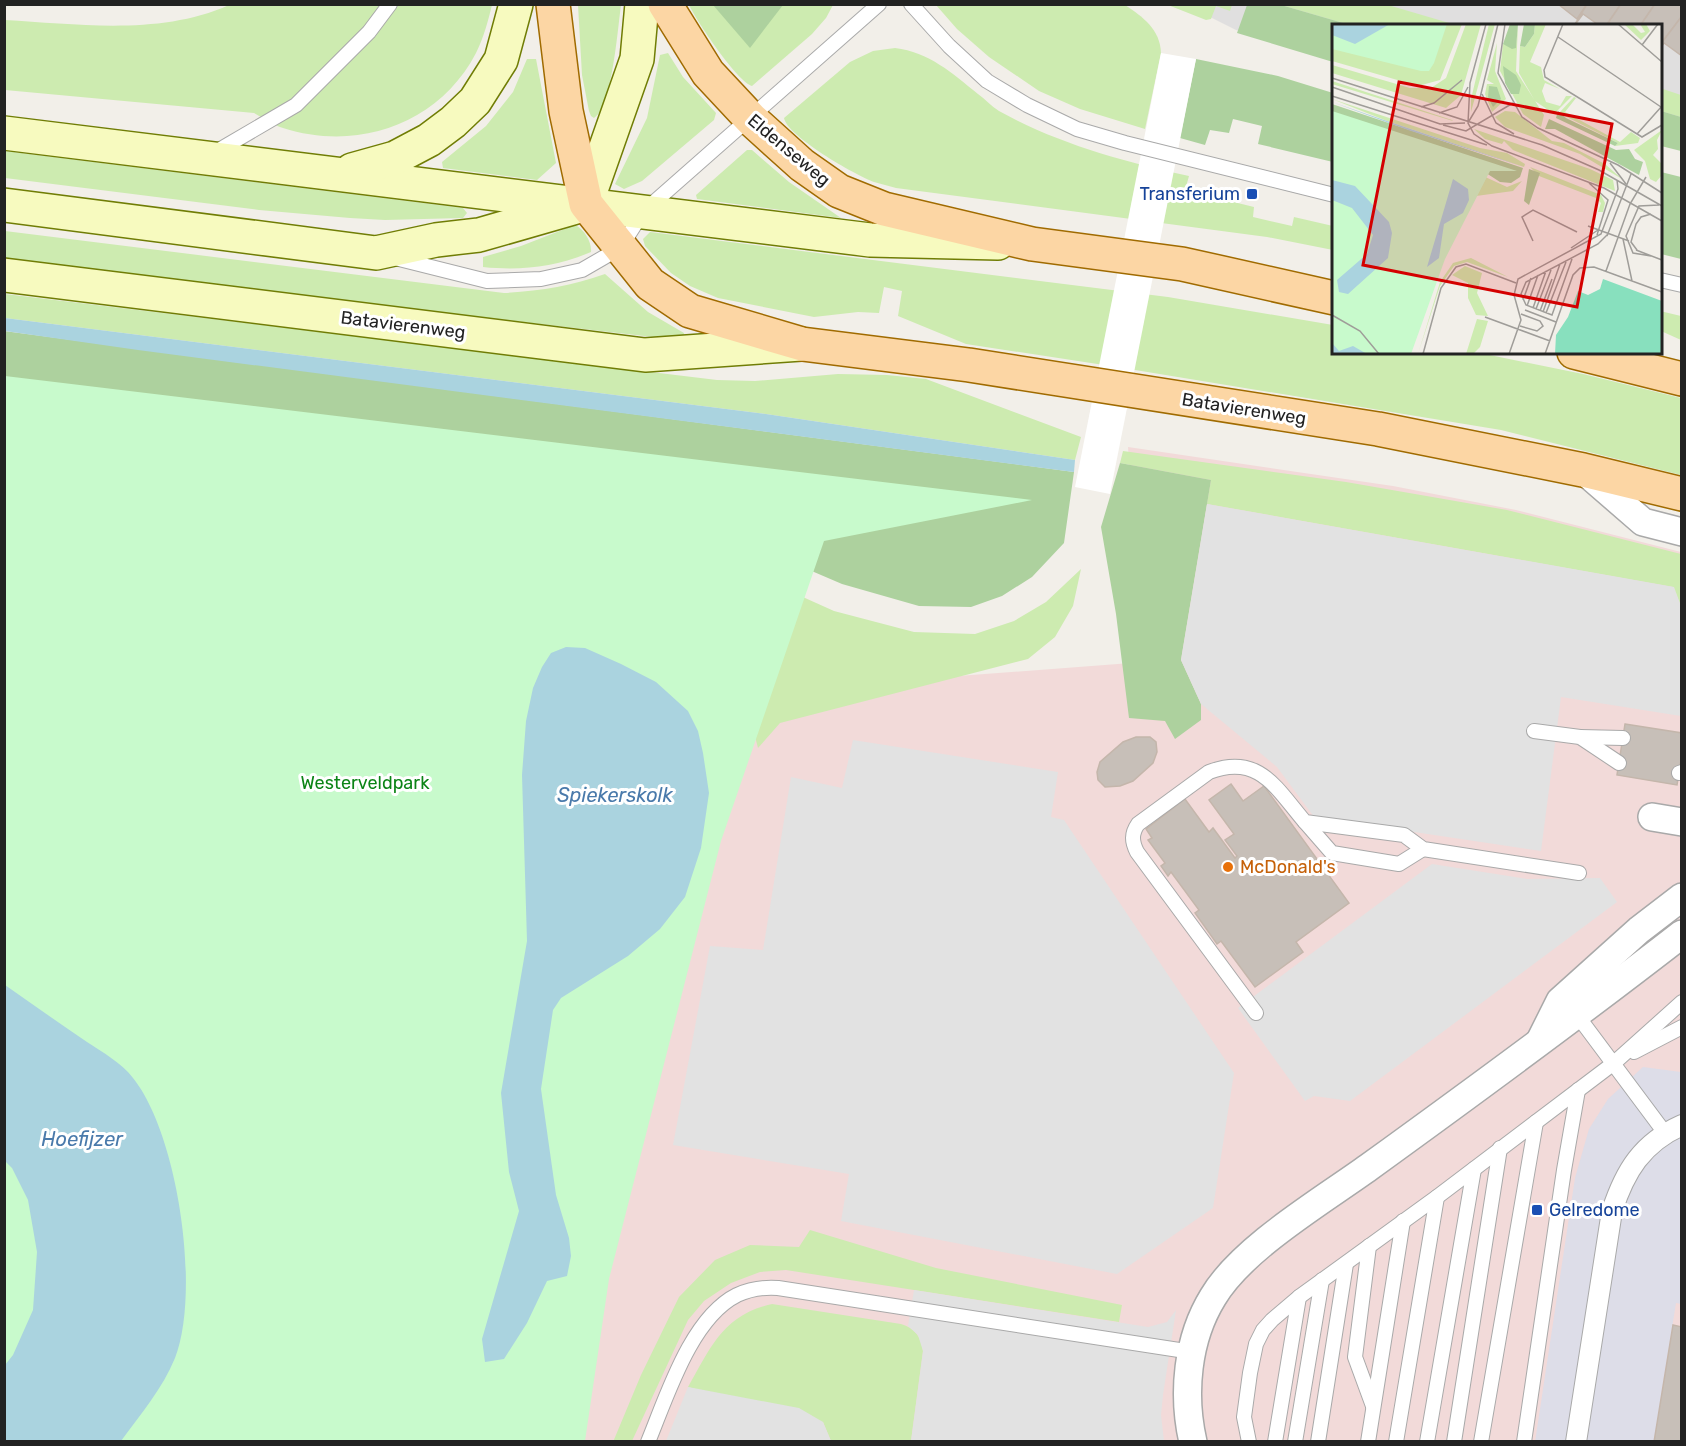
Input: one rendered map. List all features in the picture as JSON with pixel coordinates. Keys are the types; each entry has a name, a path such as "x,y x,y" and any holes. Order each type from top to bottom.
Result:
{"main road":[{"path":"339,174 395,158 429,140 475,101 501,60 516,4"},
{"path":"553,4 566,111 586,204"},
{"path":"586,204 637,59 642,4"},
{"name":"Eldenseweg","path":"665,4 708,73 751,119 802,165 839,191 884,209 1032,244"},
{"path":"4,133 870,240 1032,244 1182,264 1332,298"},
{"path":"4,205 376,253 436,240 479,235 586,204"},
{"name":"Batavierenweg","path":"586,204 650,284 690,311 802,344 969,365 1378,429 1582,470 1682,494"},
{"name":"Batavierenweg","path":"4,275 645,355 802,344"},
{"path":"1582,354 1682,378"}],"street":[{"path":"1582,470 1643,522 1682,532"},
{"path":"1653,817 1682,822"},
{"path":"1539,1043 1560,1001 1639,930 1682,897"},
{"path":"1193,1442 1187,1389 1192,1352 1201,1321 1222,1282 1244,1260 1283,1229 1577,1016 1682,934"},
{"path":"1576,1442 1612,1211 1621,1185 1631,1166 1651,1143 1673,1129"}],"lane":[{"path":"207,157 296,105 369,32 390,4"},
{"path":"376,253 487,281 541,279 582,270 620,248 642,212 751,119 879,4"},
{"path":"911,4 949,46 987,81 1027,105 1077,129 1332,195"},
{"path":"1662,280 1682,285"},
{"path":"1534,731 1580,737 1623,738"},
{"path":"1580,737 1619,763"},
{"path":"1256,1013 1137,852 1132,838 1138,824 1209,772 1238,765 1253,768 1266,776 1332,853 1399,864 1423,849"},
{"path":"1305,822 1404,835 1423,849 1579,873"},
{"path":"1249,1442 1244,1417 1250,1373 1256,1344 1263,1330 1272,1320 1299,1297 1437,1197 1614,1063 1682,1002"},
{"path":"1577,1016 1614,1063 1673,1129"},
{"path":"1614,1063 1682,1027"},
{"path":"1524,1442 1578,1090"},
{"path":"1481,1442 1536,1122"},
{"path":"1454,1442 1500,1148"},
{"path":"1427,1442 1474,1169"},
{"path":"1396,1442 1437,1197"},
{"path":"1368,1442 1403,1221"},
{"path":"1369,1246 1355,1357 1373,1408"},
{"path":"1318,1442 1346,1264"},
{"path":"1295,1442 1322,1280"},
{"path":"648,1442 676,1375 690,1348 709,1320 723,1305 737,1295 764,1287 1192,1352"},
{"path":"1275,1442 1299,1297"}],"shaded area":[{"path":"1186,5 1681,5 1681,141 1662,136 1662,24 1332,24 1332,54 1236,30"},
{"path":"1128,447 1393,486 1516,510 1681,552 1681,1441 489,1442 733,693 1144,662"},
{"path":"1207,504 1674,587 1681,606 1681,716 1561,697 1541,851 1314,817 1277,767 1201,704 1181,660"},
{"path":"853,740 1058,772 1051,817 1064,820 1234,1073 1213,1208 1117,1274 841,1221 849,1174 673,1145 710,946 763,950 791,777 842,788"},
{"path":"1432,864 1527,879 1600,878 1617,902 1350,1101 1314,1096 1305,1101 1238,1008"},
{"path":"1643,1067 1681,1072 1681,1304 1676,1303 1654,1441 1535,1442 1575,1178 1589,1129 1608,1099"},
{"path":"914,1290 1148,1327 1167,1322 1176,1310 1161,1415 1164,1441 911,1441 923,1351 918,1335 908,1326"},
{"path":"688,1387 799,1408 823,1422 831,1441 666,1441"}],"green space":[{"path":"1232,4 1230,11 1216,6 1211,19 1206,20 1168,5"},
{"path":"229,5 492,5 484,35 476,53 460,78 441,98 418,114 394,126 367,134 311,135 279,127 254,113 5,90 5,20 118,26 175,21 203,15"},
{"path":"578,5 621,5 610,83 600,111 594,118 589,111 582,75"},
{"path":"689,5 833,5 826,18 812,34 752,86 727,63"},
{"path":"713,5 783,5 750,48"},
{"path":"936,5 1125,5 1154,30 1160,45 1161,53 1145,129 1080,109 1039,91 989,57 957,29"},
{"path":"1247,5 1281,5 1347,24 1332,24 1332,62 1237,33"},
{"path":"1281,5 1388,5 1453,24 1347,24"},
{"path":"895,48 919,54 949,71 999,111 1022,123 1115,158 1189,176 1185,190 1254,207 1253,217 1292,226 1294,217 1332,226 1332,250 1267,237 896,188 874,182 852,172 809,144 788,126 784,118 850,62 873,51"},
{"path":"668,53 683,77 716,113 714,120 642,181 624,189 615,184 647,118 660,55"},
{"path":"527,59 536,59 556,163 537,180 443,168 442,162 486,126 513,92"},
{"path":"1196,59 1278,76 1332,93 1332,162 1258,144 1262,126 1233,119 1229,133 1210,130 1205,145 1180,138"},
{"path":"1662,89 1681,95 1681,117 1662,111"},
{"path":"1662,111 1681,117 1681,151 1662,146"},
{"path":"747,150 752,150 789,182 841,218 697,199 696,195"},
{"path":"5,151 463,208 467,213 463,218 385,220 350,218 259,210 5,178"},
{"path":"1662,172 1681,177 1681,259 1662,254"},
{"path":"575,225 587,236 591,252 538,267 483,267 483,257 521,246"},
{"path":"5,231 504,293 555,287 605,274 648,312 684,333 683,338 679,340 342,301 5,258"},
{"path":"650,232 1168,297 1332,325 1332,354 1485,354 1583,374 1681,398 1681,475 1501,430 966,344 898,316 902,291 884,287 879,313 858,312 814,317 718,298 690,286 671,273 645,246 643,239"},
{"path":"5,294 717,380 755,381 838,374 926,379 1081,437 1075,460 766,414 5,318"},
{"path":"1662,311 1681,316 1681,340 1662,331"},
{"path":"4,331 1074,472 1064,543 1032,577 1002,596 971,607 919,606 842,584 772,554 5,419"},
{"name":"Westerveldpark","path":"5,376 1032,500 824,541 721,841 609,1279 585,1441 5,1442"},
{"path":"1123,451 1346,482 1507,510 1681,554 1681,606 1673,587 1207,504 1211,480 1120,463"},
{"path":"1120,463 1211,480 1181,660 1201,704 1201,720 1175,739 1165,721 1129,718 1116,614 1101,527"},
{"path":"1081,569 1073,606 1055,637 1028,659 780,723 758,748 736,663 765,580 834,611 914,632 975,634 1014,621 1046,602"},
{"path":"810,1230 936,1268 1122,1305 1119,1322 786,1270 760,1272 731,1283 704,1301 688,1320 632,1441 613,1442 641,1375 679,1297 715,1260 750,1245 799,1247"},
{"path":"772,1304 901,1324 914,1331 921,1341 923,1351 911,1441 831,1441 823,1422 688,1387 712,1346 730,1325 755,1309"}],"water":[{"path":"5,318 766,414 1075,460 1074,472 5,331"},
{"name":"Spiekerskolk","path":"566,647 585,648 656,682 688,711 698,731 709,793 701,848 685,897 660,929 628,956 561,998 553,1010 541,1089 556,1195 569,1238 571,1256 567,1276 547,1281 527,1323 504,1359 485,1362 482,1339 519,1211 509,1172 501,1093 527,941 522,775 526,721 533,688 542,667 551,653"},
{"name":"Hoefijzer","path":"5,985 112,1058 133,1078 149,1103 173,1174 181,1214 185,1255 186,1294 183,1329 175,1358 164,1380 121,1441 5,1441 5,1365 13,1355 33,1310 37,1252 28,1200 12,1168 5,1161"}],"pier":[{"path":"1161,53 1196,59 1110,494 1075,487"}],"building":[{"path":"1558,4 1587,4 1577,19"},
{"path":"1587,4 1621,4 1607,24 1597,24 1583,14 1575,24"},
{"path":"1621,4 1655,4 1641,24 1607,24"},
{"path":"1655,4 1682,5 1682,16 1662,42 1662,24 1641,24"},
{"path":"1682,16 1682,56 1664,43 1662,46"},
{"path":"1625,724 1682,733 1682,754 1677,785 1617,775"},
{"path":"1136,737 1150,737 1156,742 1157,752 1153,763 1133,781 1120,786 1105,787 1098,780 1097,772 1100,762 1123,742"},
{"path":"1231,784 1243,801 1264,786 1349,903 1296,942 1303,952 1255,987 1221,941 1217,944 1195,913 1199,910 1171,872 1168,876 1161,866 1165,863 1148,840 1152,838 1146,829 1185,799 1209,832 1213,828 1235,858 1237,856 1225,840 1234,834 1209,800"},
{"path":"1673,1325 1682,1327 1682,1442 1654,1442"}],"place":[{"name":"Transferium","path":"1252,194"},
{"name":"McDonald's","path":"1228,867"},
{"name":"Gelredome","path":"1537,1210"}]}
